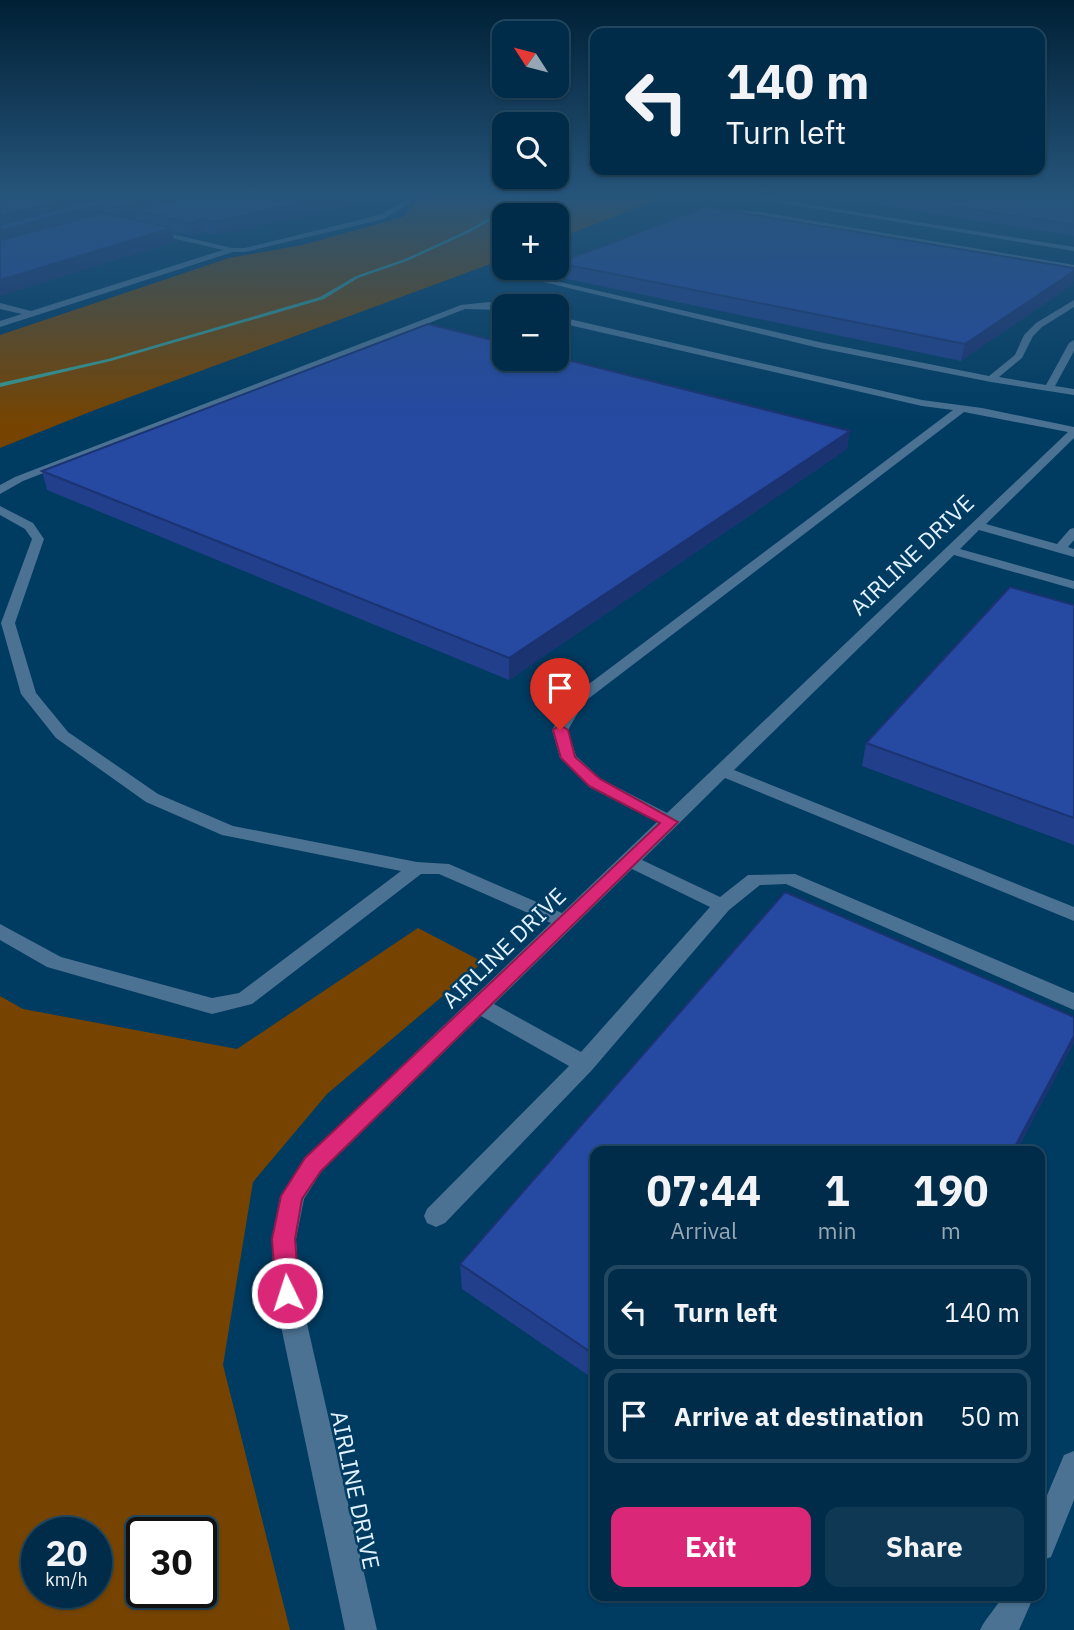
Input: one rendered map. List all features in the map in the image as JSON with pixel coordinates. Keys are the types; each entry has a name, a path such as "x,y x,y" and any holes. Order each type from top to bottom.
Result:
{"street":[{"path":"0,324 160,273"},
{"path":"555,273 539,280 846,351 1074,392"},
{"path":"991,379 1019,356 1029,335 1039,325 1074,303"},
{"path":"0,490 19,479 464,307 492,305"},
{"path":"0,306 33,314"},
{"path":"569,322 1073,433"},
{"path":"1049,388 1074,343"},
{"path":"670,822 595,783 568,758 560,730 578,699 960,410"},
{"name":"AIRLINE DRIVE","path":"361,1630 287,1293 284,1239 292,1196 313,1165 1073,433"},
{"path":"0,510 29,526 37,539 8,623 29,694 62,735 152,798 228,831 417,868 442,868 566,922"},
{"path":"978,526 1074,552"},
{"path":"1060,549 1074,532"},
{"path":"952,551 1074,585"},
{"path":"723,771 1074,914"},
{"path":"629,861 722,905"},
{"path":"0,931 54,962 212,1006 245,999 417,868"},
{"path":"436,1216 584,1064 722,905 755,879 788,878 1074,1002"},
{"path":"479,1005 584,1064"},
{"path":"1045,1534 1074,1465"},
{"path":"996,1630 1007,1621 1016,1601"}],"shaded area":[{"path":"184,273 466,273 92,411 0,448 0,335"},
{"path":"418,928 483,962 327,1094 253,1182 223,1365 290,1630 0,1630 0,996 23,1009 237,1049"}],"building":[{"path":"0,273 23,273 0,280"},
{"path":"609,273 1071,273 965,344"},
{"path":"428,324 492,340 492,371 569,371 569,360 850,431 509,658 42,471"},
{"path":"1010,587 1074,605 1074,818 866,743"},
{"path":"785,892 1074,1017 1074,1036 1015,1146 590,1146 590,1352 460,1264"}],"waterway":[{"path":"0,385 109,360 322,298 368,273"}],"route":[{"path":"287,1293 284,1239 292,1196 313,1165 670,822 595,783 568,758 560,730"}]}
